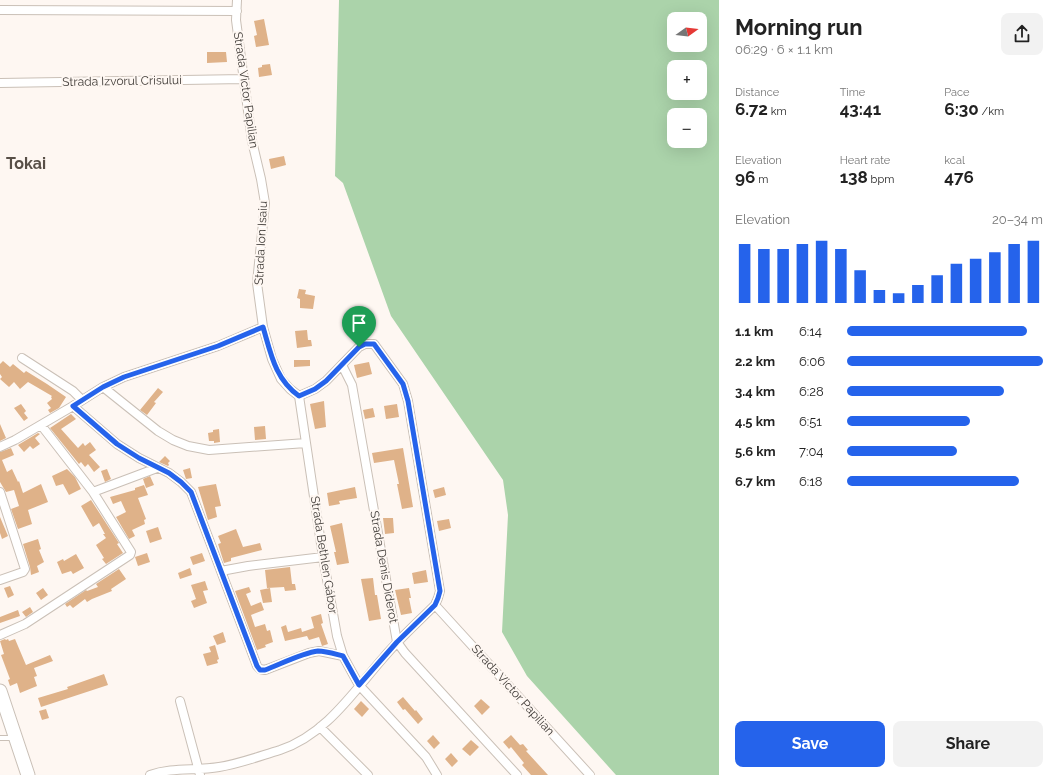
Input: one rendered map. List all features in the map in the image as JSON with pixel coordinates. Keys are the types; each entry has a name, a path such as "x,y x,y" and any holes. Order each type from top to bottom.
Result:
{"main road":[{"path":"0,691 28,775"}],"street":[{"name":"Strada Victor Papilian","path":"237,0 236,20 252,141 261,179"},
{"path":"0,10 237,10"},
{"name":"Strada Izvorul Crisului","path":"0,83 244,78"},
{"name":"Strada Ion Isaiu","path":"261,179 265,203 257,283 263,327 272,359 281,379 299,396"},
{"path":"0,447 41,425 103,387 124,377 218,346 263,327"},
{"path":"150,775 169,771 199,772 227,766 281,750 299,742 320,727 346,702 397,642 435,605 438,598 440,591 408,401 403,384 374,344 365,344 359,347 326,381 315,389 299,396"},
{"path":"22,358 73,391 82,400"},
{"name":"Strada Denis Diderot","path":"342,365 352,385 397,642 404,653 517,775"},
{"path":"103,387 158,431 173,440 188,446 209,450 306,443"},
{"name":"Strada Bethlen Gábor","path":"299,396 323,557 337,636 343,656 359,685 426,757 437,775"},
{"path":"73,406 117,444 139,458 169,473 191,492 257,666 260,670 265,670 309,653 319,651 343,656"},
{"path":"0,635 25,624 130,555 131,552 93,492 41,425"},
{"path":"93,492 157,468"},
{"path":"0,492 25,569 23,572 0,580"},
{"path":"221,571 248,566 323,557"},
{"name":"Strada Victor Papilian","path":"435,605 590,775"},
{"path":"180,700 199,772"},
{"path":"320,727 368,775"}],"lane":[{"path":"0,738 16,738"}],"green space":[{"path":"339,0 719,0 719,775 616,775 527,676 502,632 508,515 503,480 391,316 343,183 335,176"}],"building":[{"path":"264,19 269,45 256,47 254,36 257,35 254,21"},
{"path":"207,52 226,52 227,62 207,63"},
{"path":"270,64 272,75 259,77 258,68 262,67 262,65"},
{"path":"284,156 286,165 271,169 269,159"},
{"path":"299,289 306,290 305,294 315,296 313,309 300,308 300,299 297,298"},
{"path":"307,330 308,340 311,340 312,346 297,348 295,331"},
{"path":"294,360 310,360 310,366 294,367"},
{"path":"3,361 10,367 13,364 24,373 26,371 66,397 59,408 50,413 48,410 51,408 47,403 52,399 52,396 28,382 20,389 14,382 9,387 0,379 2,377 0,374 0,364"},
{"path":"369,362 372,374 357,378 354,365"},
{"path":"158,388 163,392 154,402 156,403 147,415 140,410"},
{"path":"324,401 326,427 315,429 310,404"},
{"path":"21,404 26,411 24,413 28,418 24,421 14,408"},
{"path":"397,404 399,417 386,419 384,406"},
{"path":"373,408 375,417 365,419 363,410"},
{"path":"71,414 76,419 61,429 78,448 83,443 85,446 90,442 96,450 89,455 100,467 94,472 88,464 85,467 81,462 79,464 50,428"},
{"path":"0,424 6,438 0,441"},
{"path":"265,426 266,439 255,440 254,427"},
{"path":"219,429 220,442 214,443 214,441 209,441 208,433"},
{"path":"38,433 40,434 35,438 40,444 33,449 30,446 24,452 18,445"},
{"path":"11,448 14,455 2,460 7,472 12,469 18,482 19,481 23,493 41,484 48,502 28,510 32,524 18,529 11,509 19,506 14,490 6,492 0,482 0,452"},
{"path":"403,448 413,507 402,509 394,460 374,463 372,453"},
{"path":"165,456 170,461 168,466 159,462"},
{"path":"190,468 192,478 186,479 183,470"},
{"path":"67,469 75,477 81,489 69,495 63,484 56,486 52,476"},
{"path":"107,469 111,479 105,482 101,471"},
{"path":"150,476 154,485 146,488 143,479"},
{"path":"216,484 221,506 215,507 217,517 208,520 198,487"},
{"path":"144,485 148,495 138,498 146,519 144,520 145,524 132,530 135,536 129,539 116,517 126,512 121,501 113,504 110,497 135,490 135,488"},
{"path":"355,487 357,498 339,501 340,504 329,506 327,493"},
{"path":"444,487 446,495 435,498 433,490"},
{"path":"91,500 119,543 117,544 123,553 106,564 102,559 104,558 96,545 106,538 103,534 105,534 99,523 93,527 81,506"},
{"path":"0,517 8,536 2,539 0,533"},
{"path":"383,518 393,518 394,533 385,534"},
{"path":"449,519 451,528 439,531 437,521"},
{"path":"342,523 349,563 337,565 334,552 336,552 330,526"},
{"path":"158,527 162,539 150,543 146,531"},
{"path":"236,529 243,547 260,543 262,550 231,558 231,561 224,563 218,544 221,543 218,536"},
{"path":"38,539 41,549 39,550 44,562 37,566 39,572 31,575 23,544"},
{"path":"147,553 150,562 138,566 135,557"},
{"path":"202,553 205,561 193,565 190,557"},
{"path":"76,554 84,568 73,574 71,571 62,574 57,562 63,559 64,561"},
{"path":"290,567 292,584 295,584 296,590 285,591 284,587 267,588 265,570"},
{"path":"190,568 192,575 180,579 178,573"},
{"path":"119,569 126,579 111,589 112,591 87,602 85,599 73,608 70,605 67,607 65,604 86,590 87,591 98,587 96,584"},
{"path":"426,570 428,582 414,584 412,573"},
{"path":"373,578 375,595 377,595 381,619 369,621 361,579"},
{"path":"205,581 208,590 203,591 207,603 194,608 191,601 196,599 191,585"},
{"path":"10,586 14,595 8,598 4,588"},
{"path":"249,587 251,592 246,594 251,606 261,602 264,610 251,615 255,627 265,624 267,631 270,630 273,642 265,645 266,647 257,650 235,591"},
{"path":"43,588 48,595 41,600 36,593"},
{"path":"270,588 272,602 263,603 260,590"},
{"path":"409,588 412,613 401,615 395,590"},
{"path":"30,607 33,612 26,617 22,612"},
{"path":"18,610 20,616 0,623 0,617"},
{"path":"321,614 323,623 321,624 328,644 322,646 319,637 309,640 307,636 285,641 281,627 286,625 288,632 301,628 302,632 314,628 311,617"},
{"path":"223,632 226,642 217,645 213,636"},
{"path":"8,639 9,641 15,639 26,665 50,655 53,661 34,668 37,676 34,677 37,686 20,693 17,683 10,686 8,680 10,679 1,655 4,654 0,641"},
{"path":"215,645 219,659 217,660 218,663 207,666 203,654 211,652 209,647"},
{"path":"104,674 108,685 41,707 38,698 68,689 67,687"},
{"path":"403,697 423,719 418,724 397,702"},
{"path":"481,699 490,707 482,715 474,706"},
{"path":"361,701 369,709 362,717 354,709"},
{"path":"46,709 49,718 42,720 39,711"},
{"path":"433,735 440,743 434,749 427,741"},
{"path":"511,735 520,745 523,744 528,750 526,751 548,775 531,775 522,765 524,763 511,747 509,749 503,742"},
{"path":"471,740 479,747 470,756 462,749"},
{"path":"451,753 458,761 452,767 445,759"}],"district":[{"name":"Tokai","path":"26,163"}],"route":[{"path":"263,327 272,359 281,379 299,396 315,389 326,381 359,347 365,344 374,344 403,384 408,401 440,591 435,605 397,642 359,685 343,656 326,652 319,651 309,653 265,670 260,670 257,666 191,492 169,473 139,458 117,444 73,406 103,387 124,377 218,346 263,327"}]}
